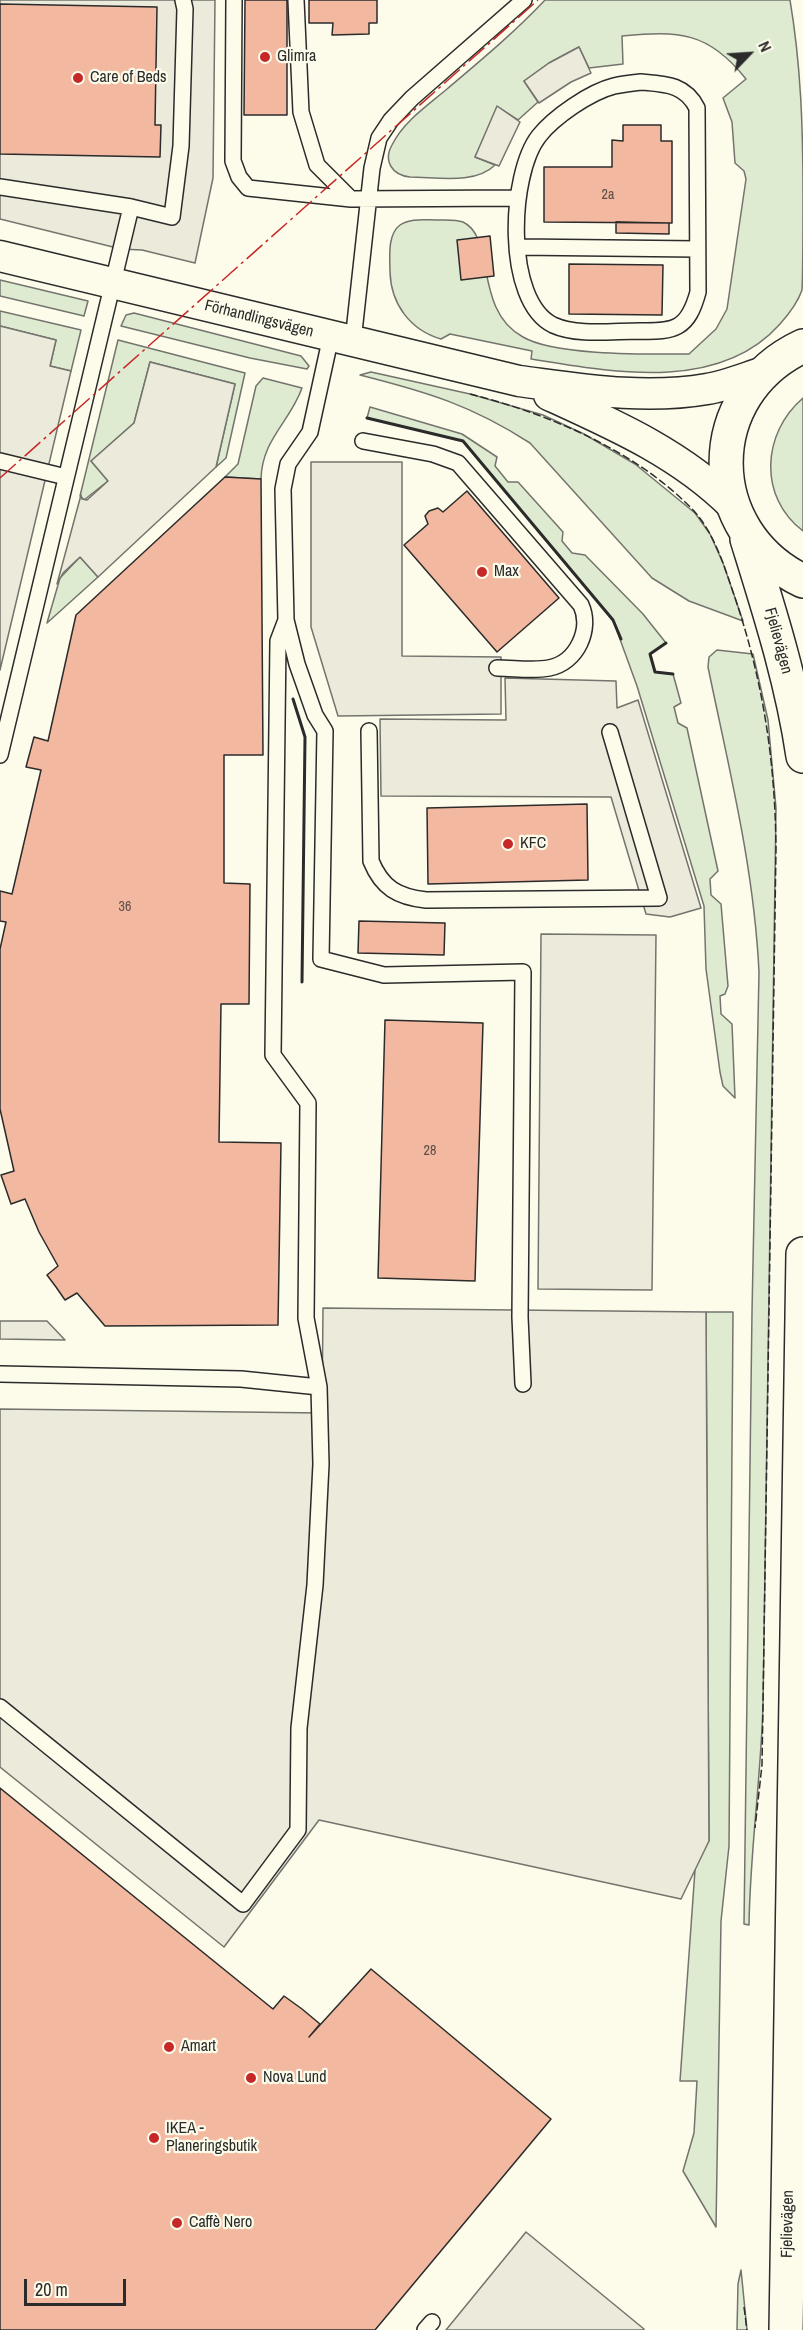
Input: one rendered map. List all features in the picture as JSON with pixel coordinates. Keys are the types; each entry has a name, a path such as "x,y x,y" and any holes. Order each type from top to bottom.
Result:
{"main road":[{"name":"Fjelievägen","path":"799,345 764,372 738,408 728,441 726,476 769,605 797,712 803,756"},
{"name":"Fjelievägen","path":"738,517 765,555 803,581"},
{"name":"Fjelievägen","path":"786,2330 803,1254"}],"street":[{"name":"Förhandlingsvägen","path":"0,256 519,381 596,392 679,393 708,389 764,372"},
{"name":"Förhandlingsvägen","path":"519,381 609,422 659,449 693,471 738,517"}],"lane":[{"path":"0,187 131,207 172,217 182,146 185,9 183,0"},
{"path":"234,0 233,161 239,177 248,188 369,200 516,198"},
{"path":"296,0 301,112 317,165 351,199"},
{"path":"523,1384 520,1317 523,972 384,975 321,959 325,731 315,715 297,664 286,620 284,476 293,453 310,432 342,339 379,138 412,98 524,0"},
{"path":"641,82 666,84 680,88 692,99 699,118 698,292 693,313 683,323 664,332 568,330 552,324 535,310 524,287 518,247 516,198 522,169 538,137 572,107 613,86 641,82"},
{"path":"0,756 131,207"},
{"path":"518,247 698,249"},
{"path":"363,441 442,456 458,463 581,605 586,622 584,635 574,652 561,664 549,668 497,668"},
{"path":"0,461 66,477"},
{"path":"0,1707 243,1904 298,1830 300,1728 315,1585 321,1464 319,1387 306,1318 308,1102 273,1054 278,641 286,620"},
{"path":"369,731 371,861 377,876 393,892 406,898 426,900 659,898 610,732"},
{"path":"0,1374 241,1379 319,1387"}],"green space":[{"path":"545,0 790,0 797,49 802,121 802,290 780,324 755,346 727,360 696,369 629,372 596,369 531,359 532,351 450,334 441,339 420,329 398,305 391,284 390,272 390,247 396,229 413,220 457,220 473,230 479,242 497,310 507,325 523,337 538,343 557,348 603,353 689,354 716,329 727,309 746,179 744,171 735,163 732,122 723,98 746,79 719,51 705,43 676,35 622,36 623,64 589,68 579,47 549,63 524,81 538,102 518,120 498,107 475,157 495,165 487,171 466,178 410,177 398,173 391,166 389,151 409,121 497,46"},
{"path":"0,280 88,301 84,316 0,296"},
{"path":"0,311 81,330 71,371 50,366 56,340 0,326"},
{"path":"134,313 301,356 309,366 307,369 250,358 121,326 126,315"},
{"path":"118,340 245,373 226,458 216,467 235,384 150,362 134,423 91,461 108,481 84,500 80,496"},
{"path":"371,372 470,394 543,415 584,434 635,464 695,513 710,534 723,563 743,621 689,601 652,578 530,443 488,419 448,401 407,387 360,375"},
{"path":"263,378 302,388 266,453 261,479 225,477 238,464 256,386"},
{"path":"803,398 803,531 788,517 778,501 772,483 771,465 773,446 779,429 789,412"},
{"path":"370,407 462,434 497,457 495,466 508,482 518,482 563,532 562,541 572,553 585,555 643,614 666,643 650,654 655,672 673,674 681,703 674,707 678,723 687,728 718,871 710,879 711,895 721,904 728,986 725,994 720,996 721,1014 732,1024 735,1098 723,1086 720,1072 706,969 704,906 637,686 613,620 463,441 367,418"},
{"path":"80,557 98,577 47,623 60,578"},
{"path":"717,650 753,654 768,720 776,808 763,1705 749,1925 744,1924 759,972 746,856 708,667 709,657"},
{"path":"706,1312 733,1312 729,1846 721,1921 716,2227 683,2171 694,2133 697,2081 680,2081 696,1856 709,1841"},
{"path":"741,2270 747,2330 737,2330 738,2284"}],"shaded area":[{"path":"0,0 215,0 213,178 195,263 142,250 121,249 0,219"},
{"path":"579,47 591,73 571,82 539,103 524,81 549,63"},
{"path":"497,106 520,122 499,166 475,157"},
{"path":"0,326 56,340 50,366 71,371 0,670"},
{"path":"150,362 235,384 216,467 98,577 80,557 63,573 57,584 81,495 82,499 87,500 108,481 91,461 134,423"},
{"path":"311,462 402,462 402,656 501,657 501,714 338,716 311,627"},
{"path":"505,678 616,681 617,708 638,700 701,908 670,917 646,914 611,797 381,796 380,719 506,720"},
{"path":"541,934 656,935 652,1290 538,1289"},
{"path":"323,1308 706,1312 709,1841 681,1899 319,1820 224,1947 0,1767 0,1409 322,1413"},
{"path":"0,1321 47,1321 65,1340 0,1339"},
{"path":"526,2232 644,2329 644,2330 446,2330"}],"building":[{"name":"Glimra","path":"245,0 287,0 287,115 244,115"},
{"path":"309,0 377,0 377,23 369,23 369,34 332,35 333,23 309,23"},
{"path":"0,4 157,7 155,125 161,125 160,157 0,154"},
{"path":"623,125 661,125 661,141 672,141 672,223 544,222 544,167 612,167 612,140 623,141"},
{"path":"616,222 669,223 669,234 616,233"},
{"path":"490,236 494,276 461,280 457,240"},
{"path":"569,264 663,265 662,315 569,314"},
{"path":"225,477 261,479 263,755 224,755 224,883 250,884 249,1004 221,1004 219,1142 281,1143 278,1325 105,1326 77,1293 65,1300 47,1275 58,1266 39,1232 25,1199 11,1204 1,1175 14,1171 0,1109 0,949 6,922 0,921 0,891 12,894 41,770 26,767 34,737 48,741 76,615"},
{"name":"Max","path":"467,491 559,598 497,652 404,545 428,524 425,516 429,511 438,508 443,512"},
{"name":"KFC","path":"587,804 588,880 428,884 427,808"},
{"path":"359,921 445,923 444,955 358,953"},
{"path":"385,1020 483,1023 475,1281 378,1278"},
{"name":"Nova Lund","path":"0,1788 273,2009 284,1996 302,2009 320,2024 309,2037 371,1969 551,2119 375,2330 0,2330"}],"fence":[{"path":"470,394 561,424 619,453 646,470 694,511 712,538 725,568 759,684 770,748 776,848 762,1765 755,1828"},
{"path":"744,2307 747,2330"}],"wall":[{"path":"367,418 463,441 613,620 621,639"},
{"path":"666,643 650,654 655,672 673,674"},
{"path":"293,699 305,737 302,982"}],"power":[{"path":"0,478 538,0"}],"place":[{"name":"Glimra","path":"265,57"},
{"name":"Care of Beds","path":"78,78"},
{"name":"Max","path":"482,572"},
{"name":"KFC","path":"508,844"},
{"name":"Amart","path":"169,2047"},
{"name":"Nova Lund","path":"251,2078"},
{"name":"IKEA - Planeringsbutik","path":"154,2138"},
{"name":"Caffè Nero","path":"177,2223"}]}
